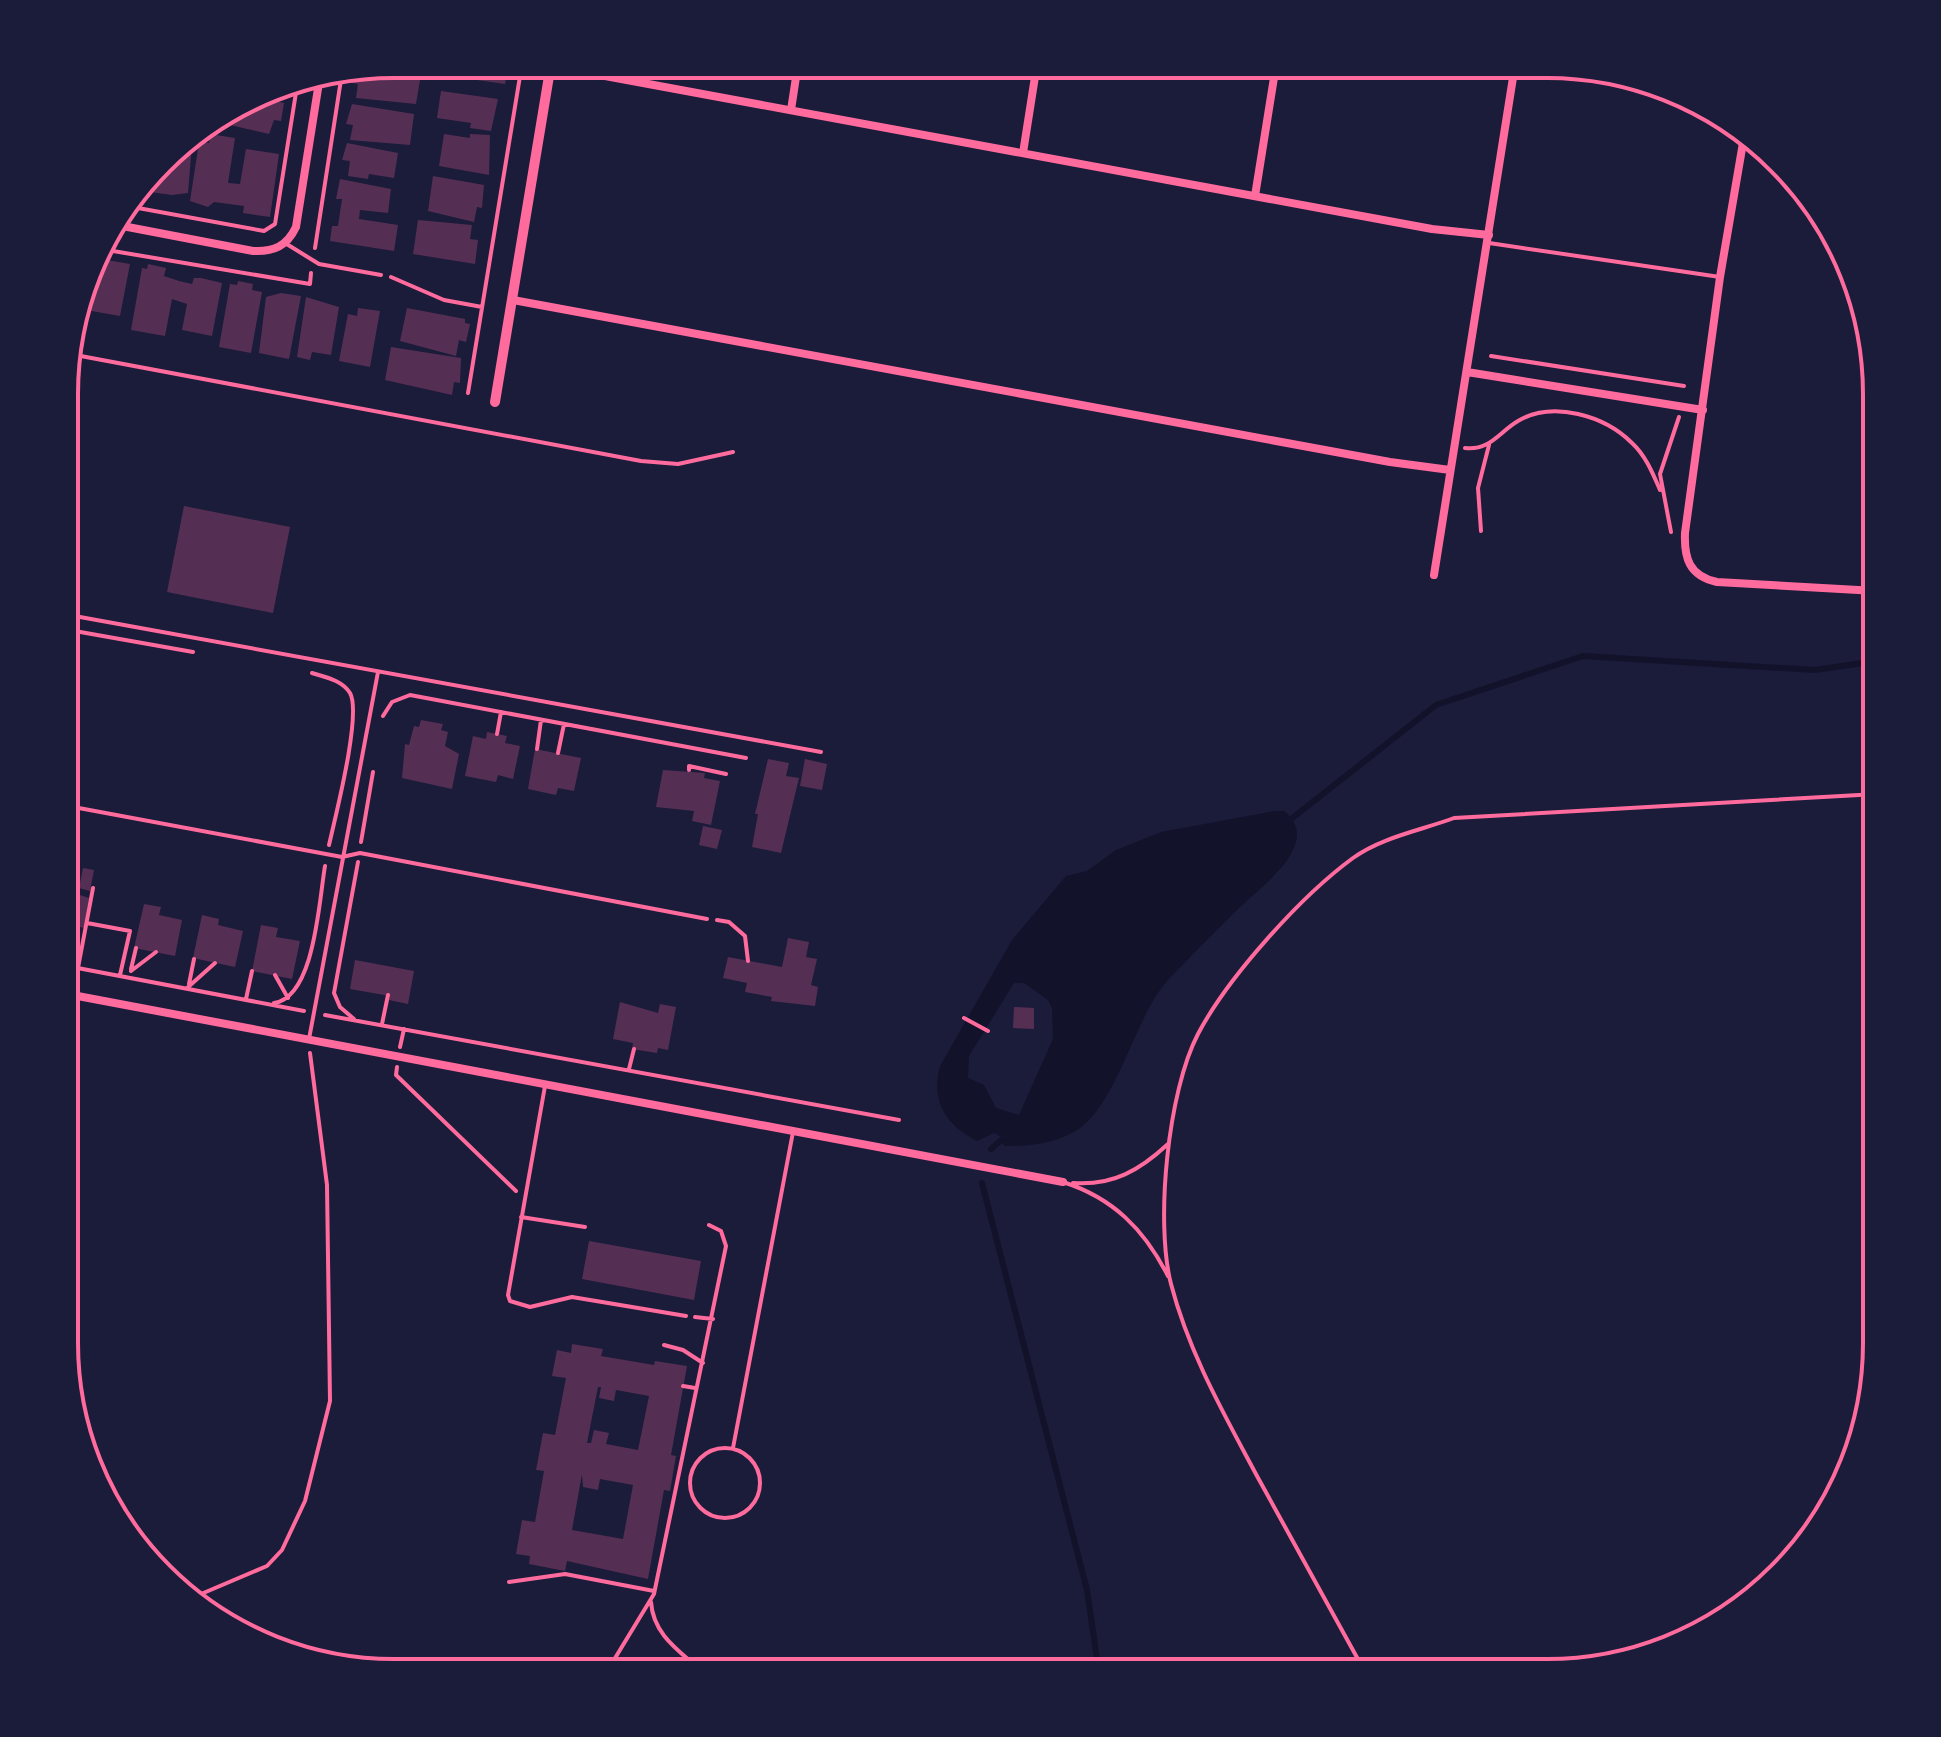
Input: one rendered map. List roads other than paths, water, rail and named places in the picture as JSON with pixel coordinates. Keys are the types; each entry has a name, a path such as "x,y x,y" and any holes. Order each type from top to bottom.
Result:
{"street":[{"path":"495,402 549,78"},
{"path":"620,78 1489,239"},
{"path":"791,110 796,78"},
{"path":"1023,153 1035,78"},
{"path":"1255,196 1274,78"},
{"path":"1434,575 1513,78"},
{"path":"126,227 253,251 272,250 285,243 296,227 318,88"},
{"path":"1742,146 1720,277 1685,549 1689,565 1707,580 1863,590"},
{"path":"513,300 1390,462 1450,470"},
{"path":"1467,372 1703,410"},
{"path":"78,996 1063,1182"}],"lane":[{"path":"1489,239 1720,277"},
{"path":"285,243 313,262 381,275"},
{"path":"81,356 641,461 678,464 733,452"},
{"path":"78,617 821,752"},
{"path":"309,1039 378,672"},
{"path":"1358,1659 1212,1391 1193,1352 1170,1281 1164,1230 1170,1142 1183,1080 1197,1036 1223,994 1271,935 1354,857 1388,841 1454,818 1863,795"},
{"path":"78,808 342,857 360,853 707,919"},
{"path":"546,1084 508,1295 515,1304 530,1307 572,1297 686,1316"},
{"path":"733,1448 793,1130"},
{"path":"1063,1182 1088,1184 1124,1177 1145,1166 1170,1142"},
{"path":"1063,1182 1107,1201 1132,1221 1170,1281"},
{"path":"521,1217 585,1227"},
{"path":"733,1448 752,1460 758,1470 759,1492 754,1503 736,1517 713,1517 695,1502 690,1491 693,1467 710,1451 733,1448"}],"waterway":[{"path":"1286,823 1436,705 1583,656 1815,670 1863,663"},
{"path":"991,1149 1007,1135"},
{"path":"982,1183 1087,1590 1097,1659"}]}
